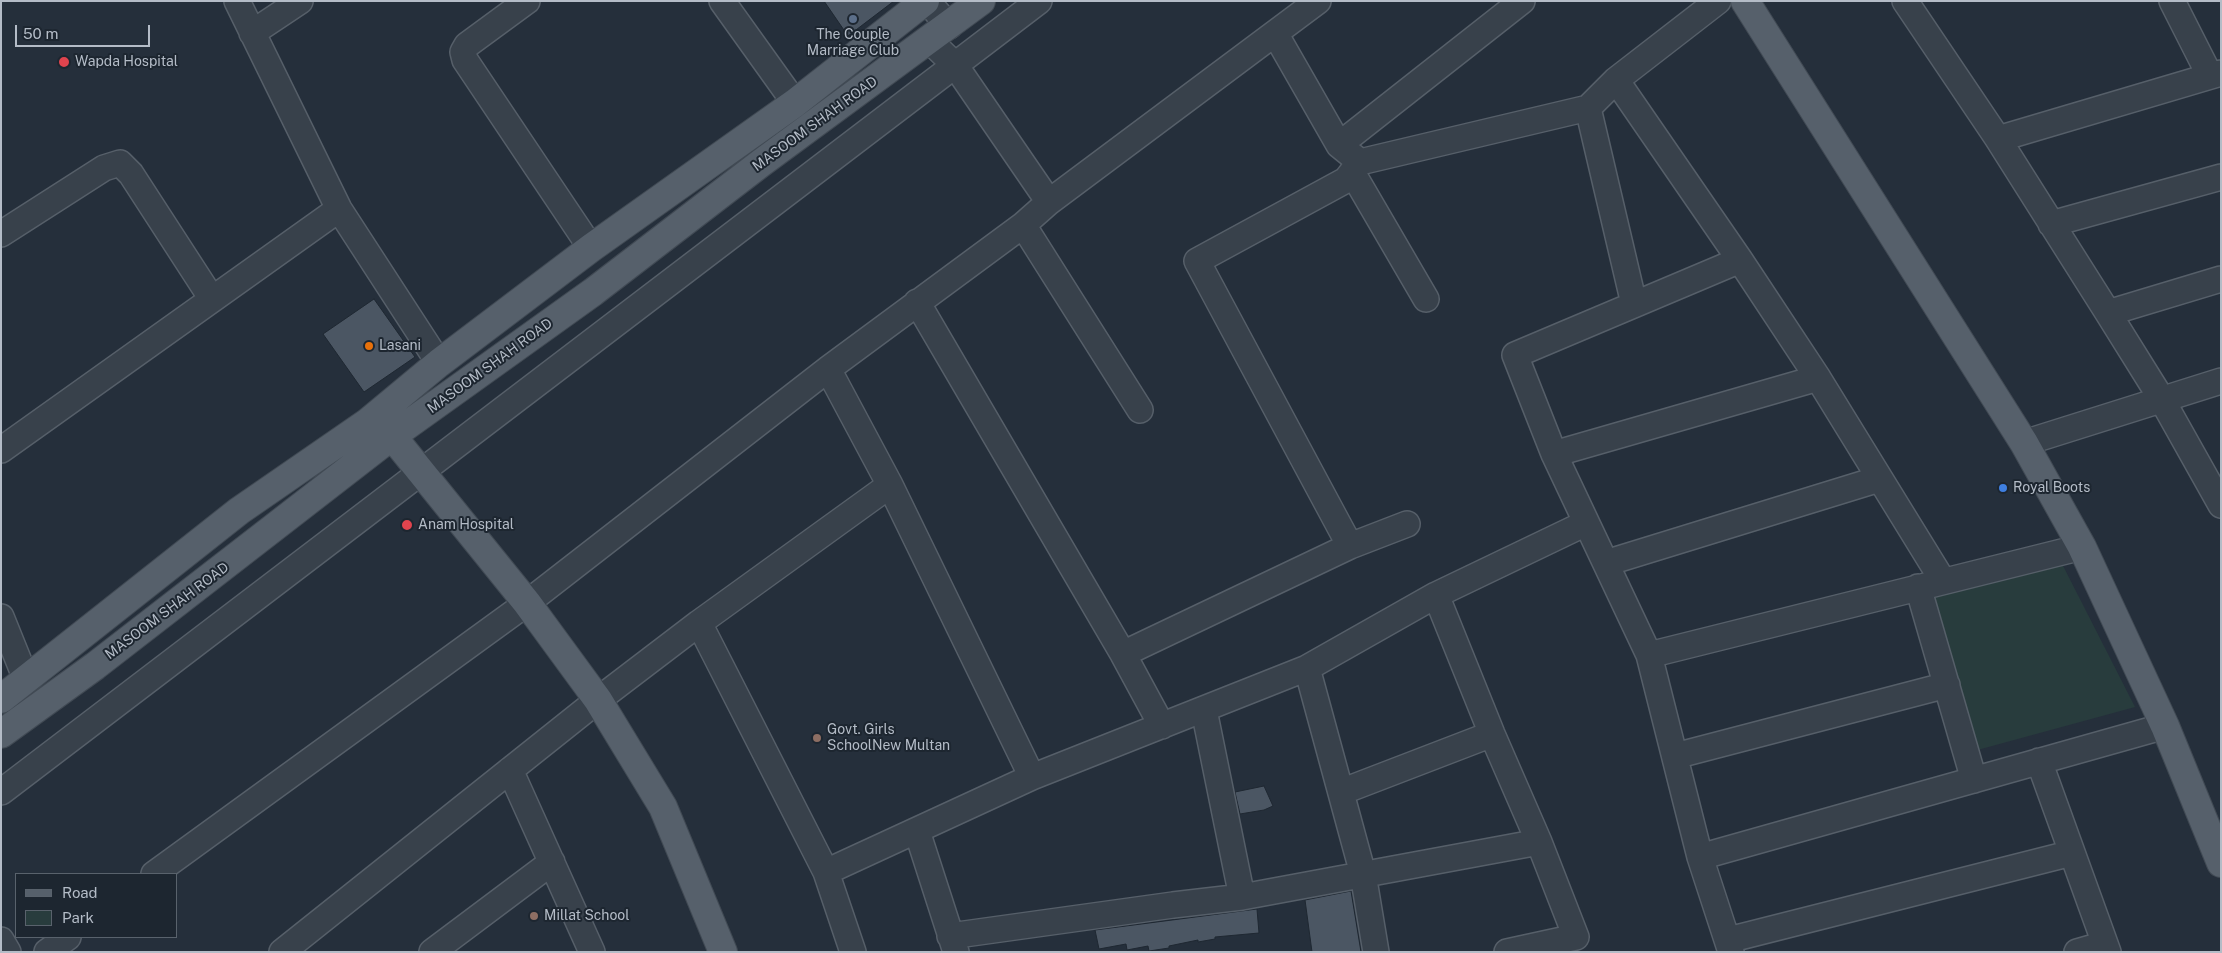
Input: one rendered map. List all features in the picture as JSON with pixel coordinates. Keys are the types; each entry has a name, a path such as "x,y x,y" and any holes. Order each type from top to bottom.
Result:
{"main road":[{"path":"1,699 239,511 368,422 439,363 581,256 795,103 926,1"},
{"name":"MASOOM SHAH ROAD","path":"1,734 95,666 392,436 593,292 761,164 981,1"},
{"path":"1745,1 2024,443 2082,547 2165,726 2221,863"},
{"path":"581,256 593,292"},
{"path":"392,436 527,603 598,700 663,806 723,952"},
{"path":"239,511 262,538"}],"street":[{"path":"237,1 339,209 439,363"},
{"path":"252,33 300,1"},
{"path":"722,1 795,103"},
{"path":"926,1 955,66 1049,202"},
{"path":"1,792 1039,1"},
{"path":"155,873 527,603 828,369 1023,225 1049,202 1276,35 1318,1"},
{"path":"1339,145 1522,1"},
{"path":"1350,546 1197,261 1346,180 1356,167 1588,108 1616,80 1718,1"},
{"path":"1905,1 1998,139 2161,398 2213,473 2221,505"},
{"path":"1998,139 2215,74 2172,1"},
{"path":"518,4 466,45 463,52 465,60 581,256"},
{"path":"1276,35 1339,145 1356,167 1426,298"},
{"path":"1616,80 1740,260 1818,378 1943,581"},
{"path":"1588,108 1634,304"},
{"path":"1,234 104,168 120,163 130,174 212,299"},
{"path":"2051,224 2221,177"},
{"path":"1,450 339,209"},
{"path":"1023,225 1140,410"},
{"path":"1740,260 1515,355 1554,454 1648,655 1700,857 1730,946 2072,854"},
{"path":"2108,313 2221,279"},
{"path":"917,302 1123,654 1162,726"},
{"path":"828,369 890,485 1032,777"},
{"path":"1554,454 1818,378"},
{"path":"2024,443 2161,398 2221,381"},
{"path":"1606,563 1879,478"},
{"path":"282,952 598,700 699,623 890,485"},
{"path":"826,872 1032,777 1307,668 1436,594 1586,523"},
{"path":"1123,654 1350,546 1406,524"},
{"path":"1648,655 2082,547"},
{"path":"1918,587 1974,780"},
{"path":"1436,594 1492,734 1539,842 1576,937 1507,952"},
{"path":"1,617 26,679"},
{"path":"699,623 826,872 853,952"},
{"path":"1307,668 1362,874 1376,952"},
{"path":"1674,756 1947,685"},
{"path":"1204,710 1242,897"},
{"path":"1700,857 2165,726"},
{"path":"1341,792 1492,734"},
{"path":"2039,761 2106,948 2077,952"},
{"path":"510,770 592,952"},
{"path":"917,831 953,944 1173,905 1242,897 1539,842"},
{"path":"432,952 552,862"},
{"path":"47,952 67,938"},
{"path":"1,940 8,952"}],"green space":[{"path":"2057,554 2135,707 1959,755 1918,587"}],"building":[{"name":"The Couple Marriage Club","path":"824,1 894,1 848,36"},
{"name":"Lasani","path":"374,299 415,357 364,392 323,334"},
{"path":"1264,786 1273,806 1264,810 1240,814 1235,792"},
{"path":"1351,891 1361,952 1312,952 1305,900"},
{"path":"1257,909 1259,933 1215,937 1215,939 1198,942 1198,940 1149,951 1148,946 1127,950 1126,944 1099,949 1095,930"}],"place":[{"name":"The Couple Marriage Club","path":"853,19"},
{"name":"Wapda Hospital","path":"64,62"},
{"name":"Lasani","path":"369,346"},
{"name":"Royal Boots","path":"2003,488"},
{"name":"Anam Hospital","path":"407,525"},
{"name":"Govt. Girls SchoolNew Multan","path":"817,738"},
{"name":"Millat School","path":"534,916"}]}
